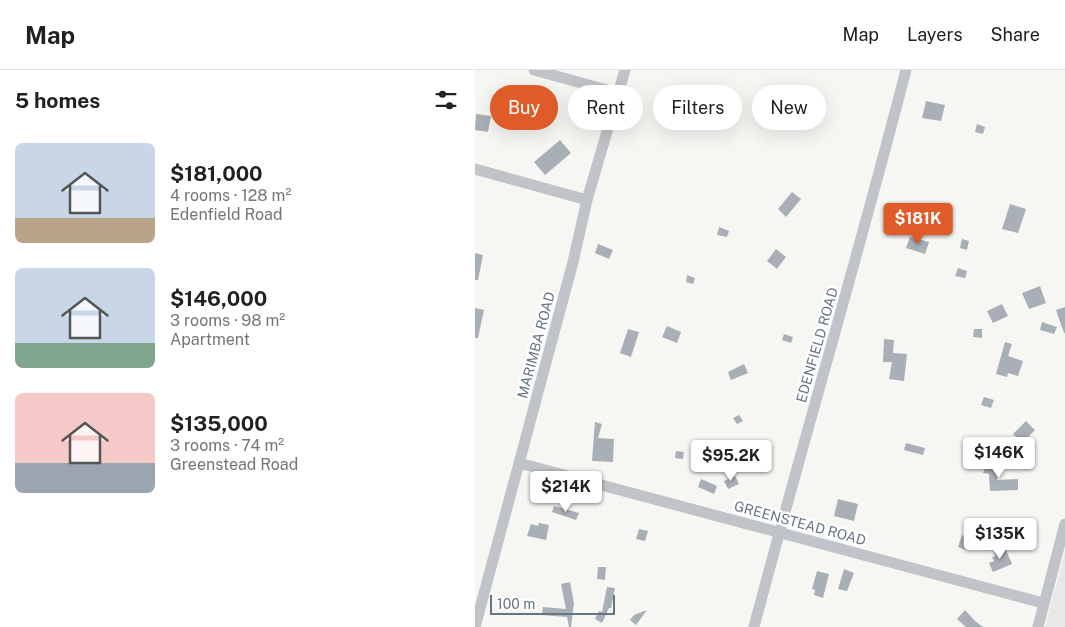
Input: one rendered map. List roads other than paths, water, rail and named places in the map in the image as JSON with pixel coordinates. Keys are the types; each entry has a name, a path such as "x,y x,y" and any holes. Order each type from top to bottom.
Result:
{"street":[{"path":"534,70 589,85"},
{"name":"MARIMBA ROAD","path":"620,85 625,70"},
{"name":"EDENFIELD ROAD","path":"754,627 854,268 906,70"},
{"name":"MARIMBA ROAD","path":"475,627 571,272 587,200 607,130"},
{"path":"475,169 587,200"},
{"name":"GREENSTEAD ROAD","path":"519,463 1043,603"},
{"path":"1038,627 1065,524"}]}
